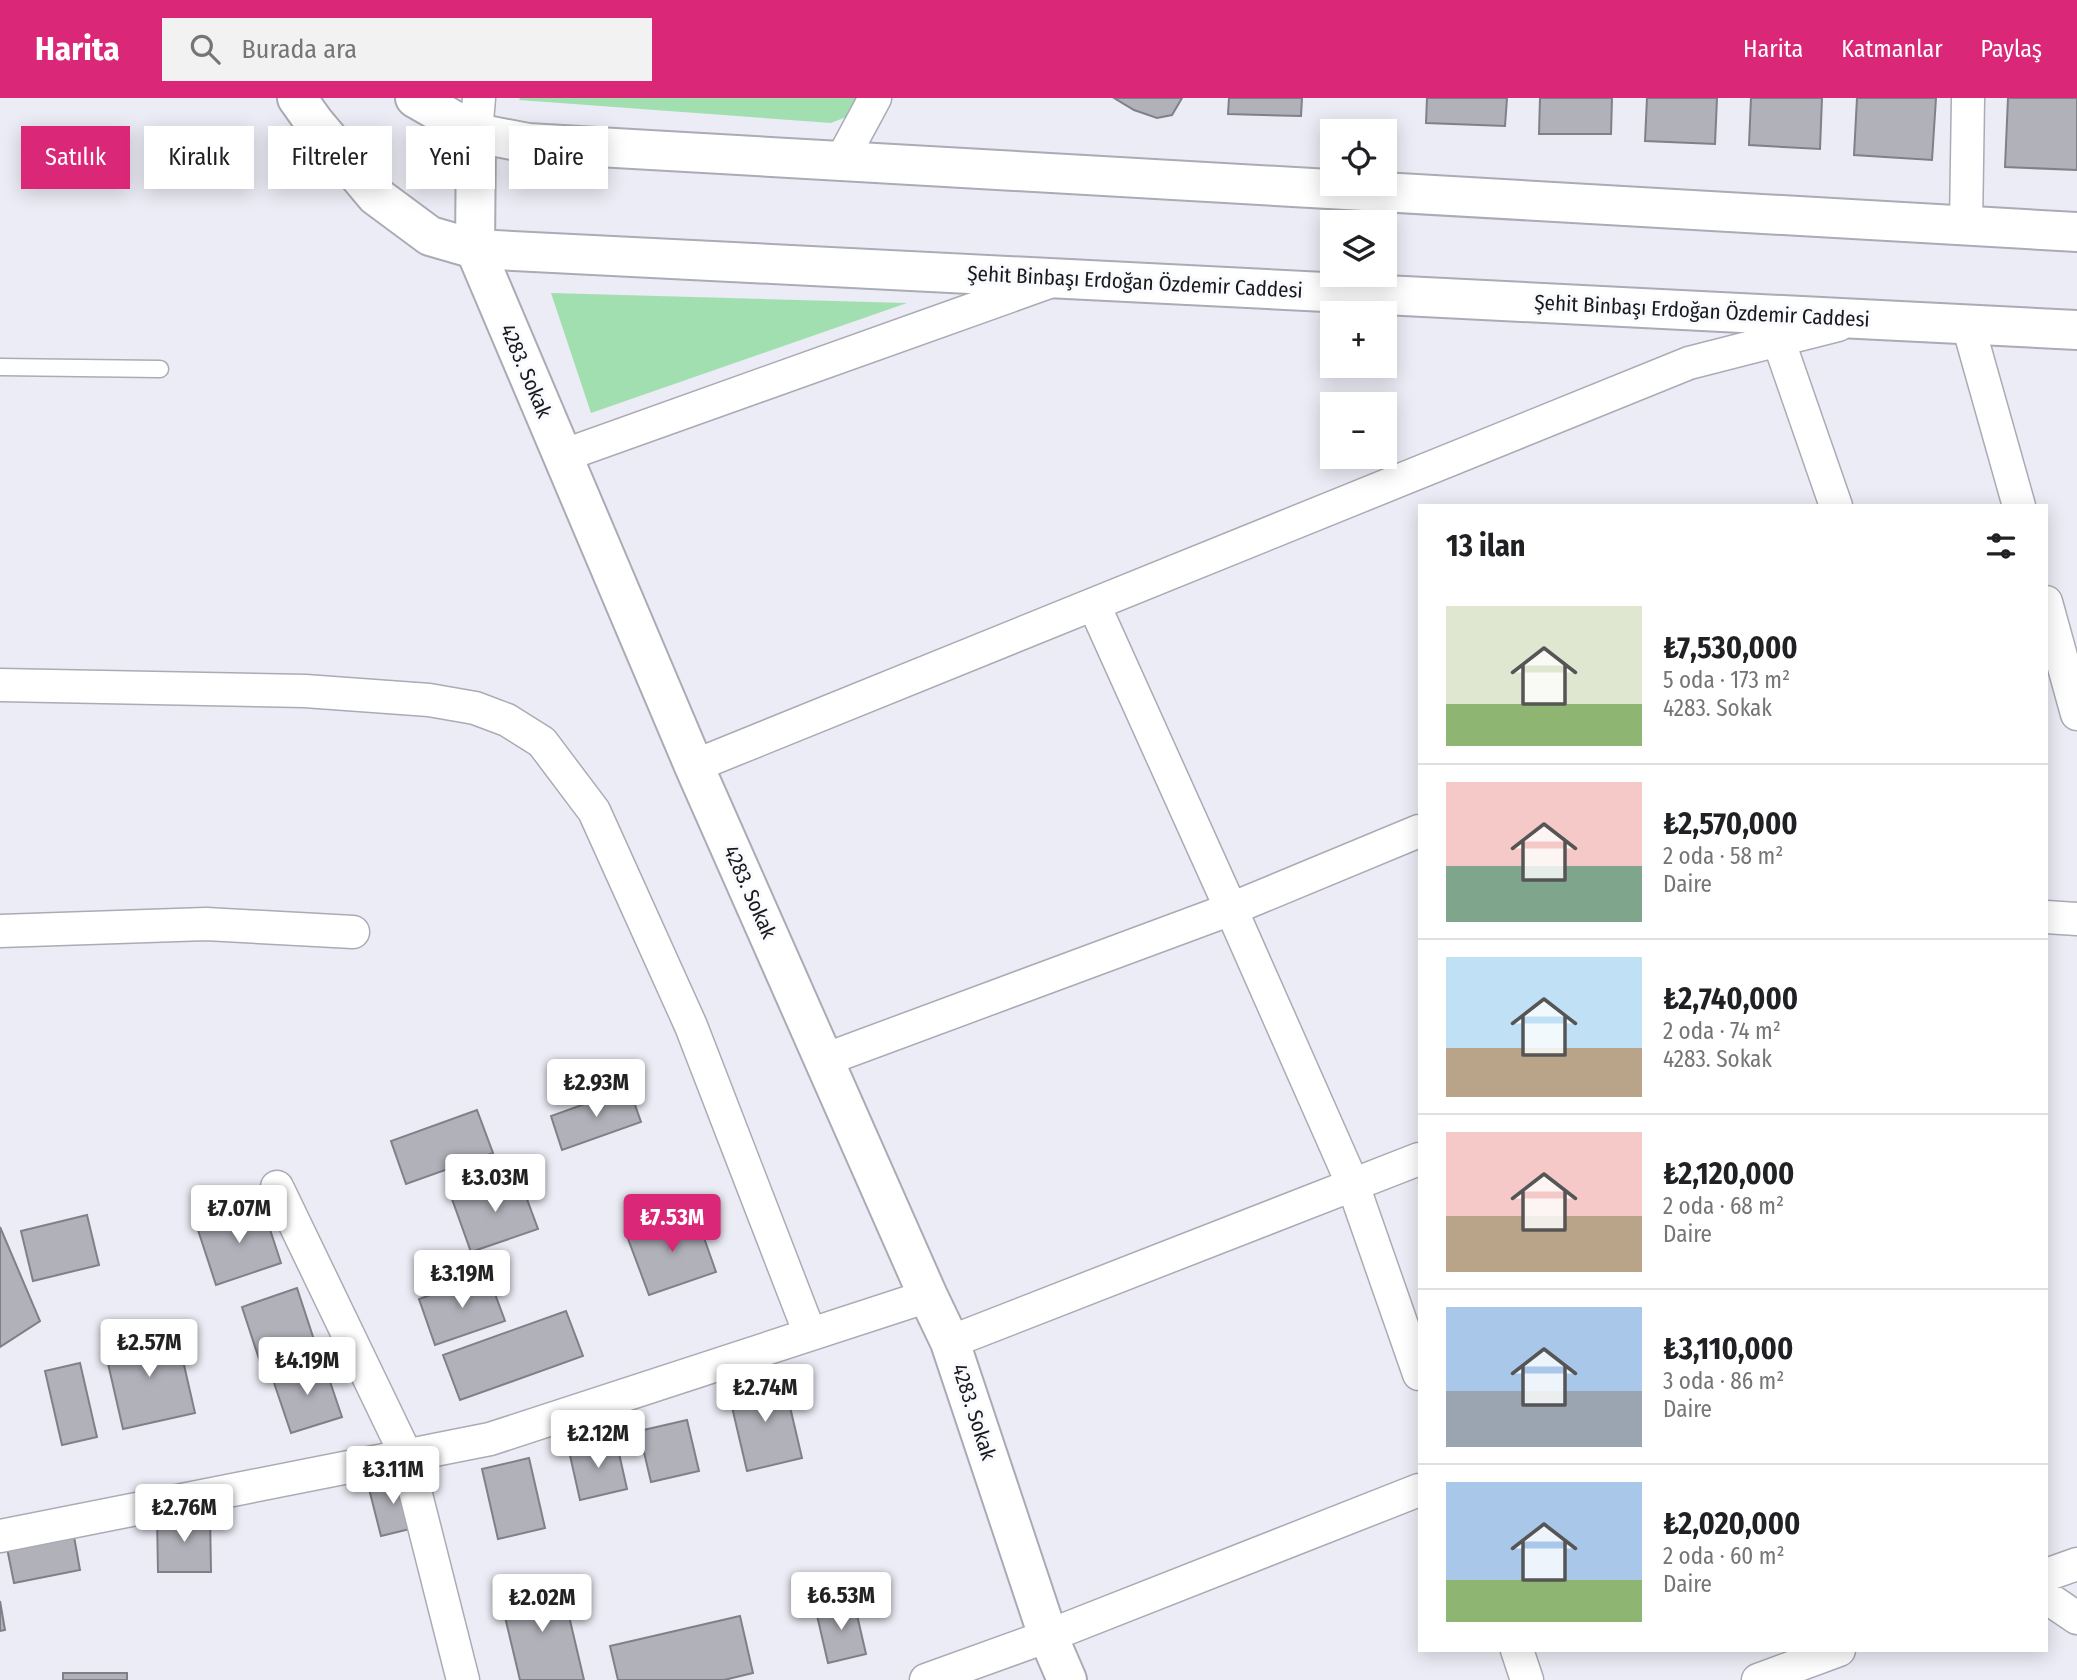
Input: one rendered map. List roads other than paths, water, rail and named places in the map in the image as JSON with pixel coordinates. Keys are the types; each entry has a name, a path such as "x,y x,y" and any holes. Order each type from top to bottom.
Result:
{"main road":[{"path":"415,98 477,116 528,143 2077,232"},
{"name":"Şehit Binbaşı Erdoğan Özdemir Caddesi","path":"312,106 376,196 430,236 475,249 2077,330"},
{"name":"4283. Sokak","path":"477,116 475,249 694,766 950,1342 1048,1636 1067,1680"}],"street":[{"path":"841,161 875,98"},
{"path":"1966,226 1968,98"},
{"path":"562,456 1062,278"},
{"path":"694,766 1689,363 1860,319"},
{"path":"1968,324 2018,504"},
{"path":"1778,339 1835,504"},
{"path":"1094,605 1353,1185 1418,1371"},
{"path":"2048,609 2077,714"},
{"path":"0,685 305,691 429,700 475,708 507,720 542,742 594,811 685,1013 810,1335"},
{"path":"824,1059 1231,909 1418,831"},
{"path":"2048,917 2077,919"},
{"path":"0,931 206,924 353,932"},
{"path":"950,1342 1418,1159"},
{"path":"276,1187 406,1455 463,1680"},
{"path":"0,1536 490,1439 928,1296"},
{"path":"926,1680 1048,1636 1418,1490"},
{"path":"2048,1574 2077,1564"},
{"path":"2048,1598 2077,1618"},
{"path":"1518,1652 1527,1680"},
{"path":"1758,1680 1834,1652"}],"lane":[{"path":"0,367 160,369"}]}
